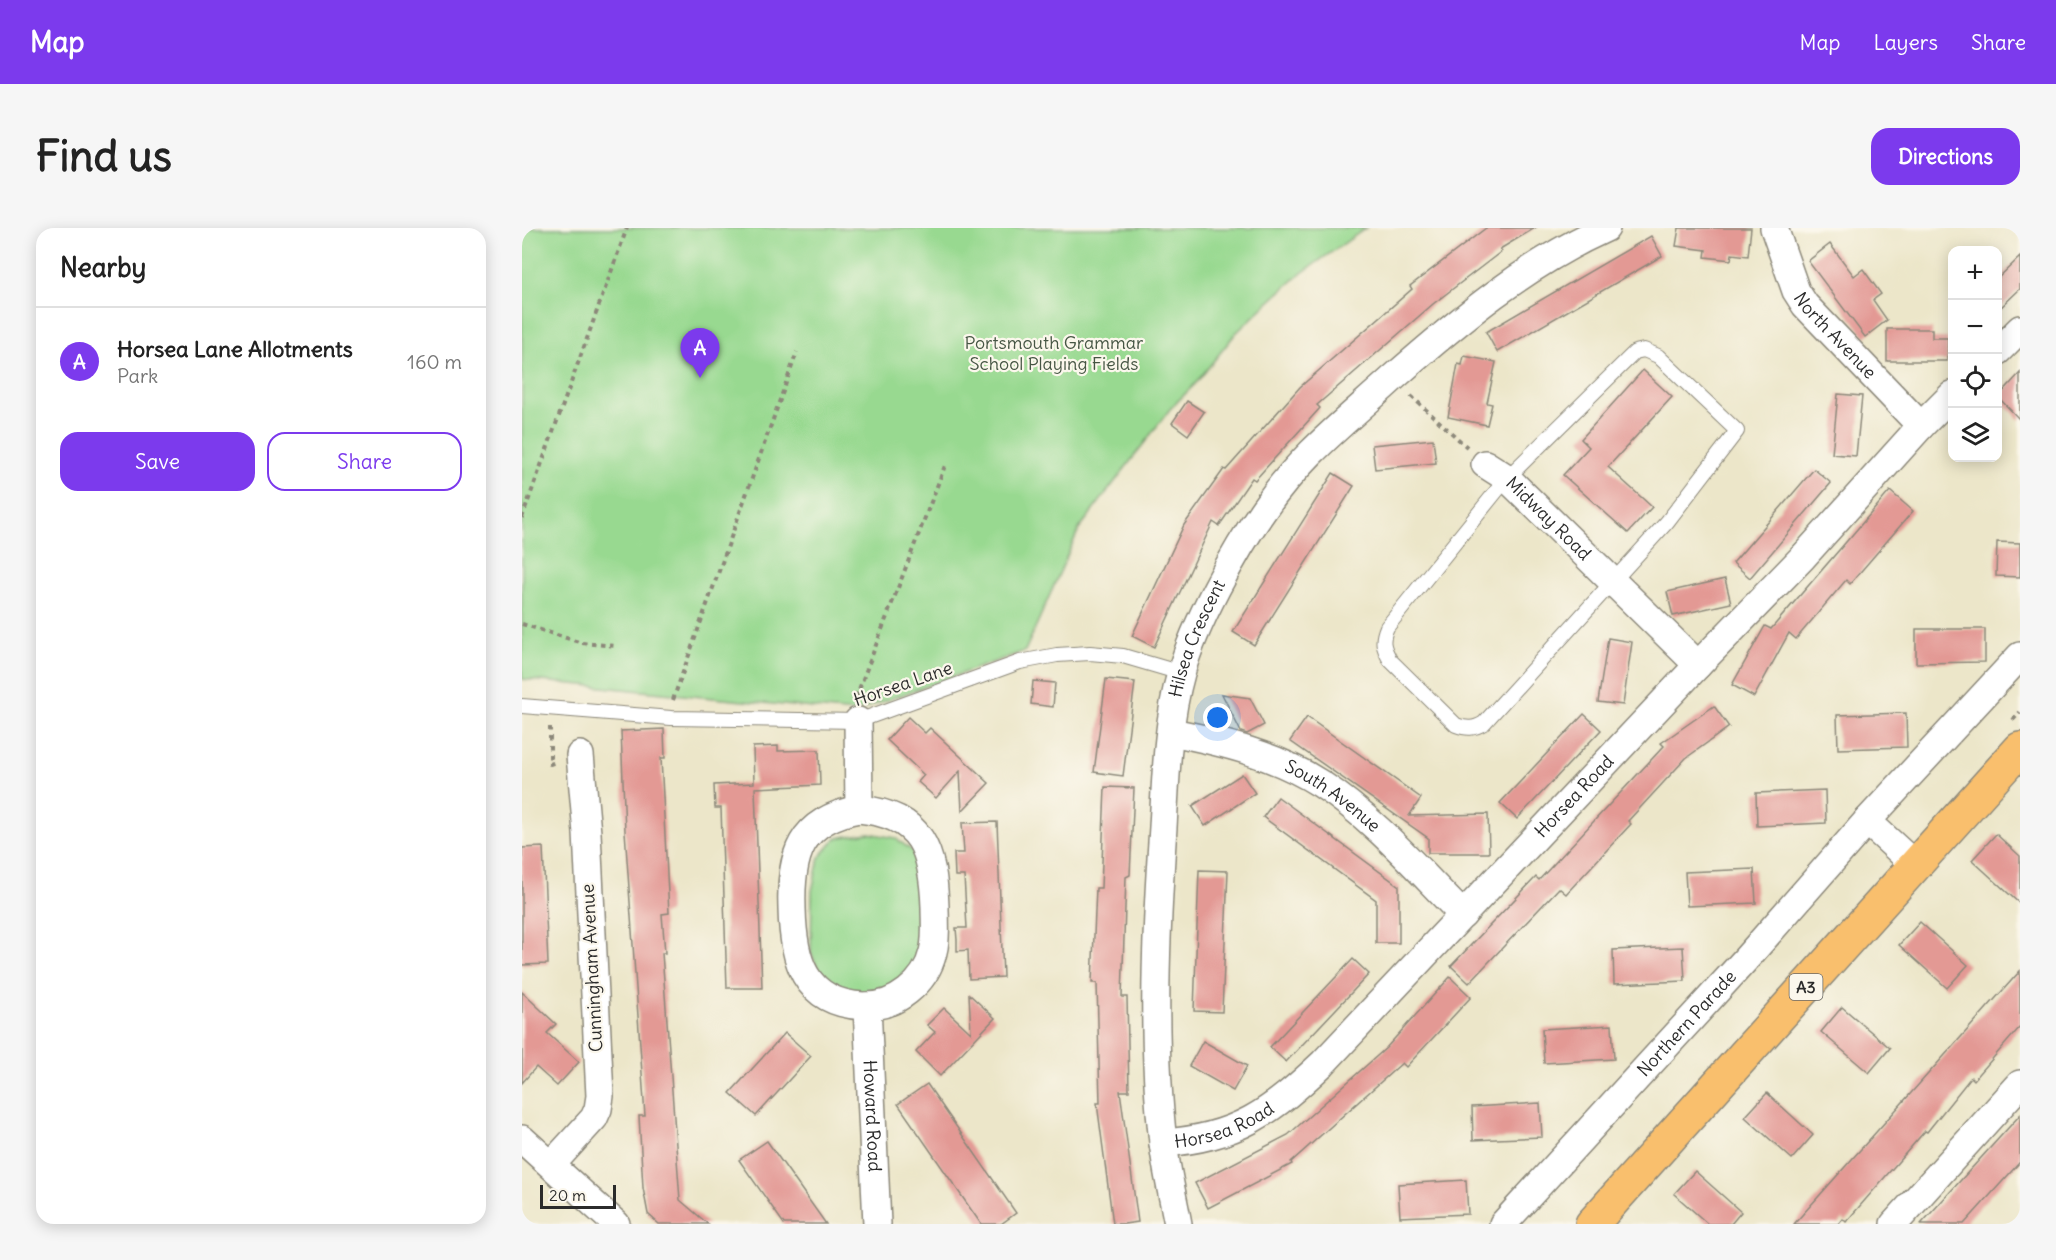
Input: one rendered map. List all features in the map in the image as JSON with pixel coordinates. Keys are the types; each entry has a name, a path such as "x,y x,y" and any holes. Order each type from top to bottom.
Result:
{"main road":[{"name":"A3","path":"1592,1224 1917,866 2020,749"}],"street":[{"name":"Hilsea Crescent","path":"1178,1224 1163,1143 1157,951 1171,732 1181,673 1225,574 1264,509 1315,446 1450,327 1542,262 1606,228"},
{"name":"North Avenue","path":"1774,228 1796,291 1805,305 1921,426"},
{"path":"2002,347 2020,329"},
{"name":"Horsea Road","path":"1163,1143 1215,1137 1276,1105 1323,1063 1698,665 1803,557 1921,426 1948,400"},
{"name":"Midway Road","path":"1496,471 1698,665"},
{"name":"Northern Parade","path":"1503,1224 1745,960 1867,821 2020,656"},
{"path":"858,721 859,810"},
{"name":"South Avenue","path":"1171,732 1252,752 1290,767 1320,784 1380,832 1463,915"},
{"name":"Cunningham Avenue","path":"552,1164 594,1118 600,1096 587,833 580,755"},
{"path":"859,810 884,813 910,828 924,844 934,878 935,941 929,965 921,979 900,997 867,1006 838,1001 817,988 798,962 792,936 791,874 801,845 823,821 845,812 859,810"},
{"path":"1867,821 1917,866"},
{"name":"Howard Road","path":"867,1006 877,1224"},
{"path":"1894,1224 2020,1084"},
{"path":"522,1139 616,1224"}],"lane":[{"path":"1644,350 1658,356 1737,431 1667,522 1612,580 1484,723 1476,728 1456,725 1390,660 1383,648 1383,638 1387,627 1496,471 1635,352 1644,350"},
{"name":"Horsea Lane","path":"522,706 671,718 858,721 1020,662 1057,655 1090,653 1123,656 1181,673"}],"path":[{"path":"522,518 627,228"},
{"path":"671,718 673,698 797,351"},
{"path":"1395,377 1496,471"},
{"path":"858,721 855,698 946,463"},
{"path":"522,624 582,644 616,646"}],"green space":[{"name":"Portsmouth Grammar School Playing Fields","path":"522,228 1366,228 1299,275 1269,302 1236,333 1196,383 1170,409 1079,529 1025,651 854,712 522,679"},
{"path":"869,833 895,838 918,855 924,881 923,954 913,974 873,997 842,992 821,975 811,953 812,891 819,858 836,838"}],"building":[{"path":"1486,228 1535,228 1500,249 1502,251 1433,304 1317,405 1320,408 1255,480 1252,478 1219,526 1213,522 1154,647 1132,636 1184,525 1224,469 1226,470 1300,387 1412,289 1410,286"},
{"path":"1679,228 1751,228 1748,256 1732,254 1731,260 1705,257 1706,250 1676,246"},
{"path":"1651,236 1662,256 1497,352 1486,332"},
{"path":"1830,244 1854,276 1863,269 1881,294 1873,300 1887,320 1865,337 1808,261"},
{"path":"2020,257 2020,289 2002,306 2002,300 2002,274"},
{"path":"1887,329 1932,329 1932,338 1948,338 1947,361 1887,361"},
{"path":"1464,356 1496,362 1487,403 1492,404 1487,425 1448,417 1458,364 1462,365"},
{"path":"1643,370 1672,397 1608,467 1652,507 1628,533 1563,475 1589,447 1581,439"},
{"path":"2020,373 2020,420 2002,401 2002,393"},
{"path":"1838,394 1862,396 1856,456 1832,454"},
{"path":"1187,401 1204,412 1188,435 1172,423"},
{"path":"1433,439 1436,463 1375,469 1372,445"},
{"path":"1814,469 1831,483 1750,578 1733,563"},
{"path":"1333,473 1354,486 1254,645 1233,632"},
{"path":"1890,491 1913,511 1850,584 1846,580 1796,639 1789,633 1754,697 1732,685 1765,626 1771,629"},
{"path":"1997,542 2020,543 2020,577 1996,576"},
{"path":"1725,579 1731,603 1673,616 1667,592"},
{"path":"1916,629 1985,629 1985,662 1916,663"},
{"path":"1608,638 1632,642 1623,705 1598,702"},
{"path":"1106,679 1135,682 1123,776 1094,772"},
{"path":"1033,681 1055,683 1053,707 1031,704"},
{"path":"1222,694 1250,698 1264,725 1247,734 1241,732"},
{"path":"1714,706 1729,727 1686,758 1628,821 1631,824 1566,894 1559,888 1469,983 1451,966 1536,877 1539,880 1664,746 1661,743"},
{"path":"1906,713 1907,747 1838,749 1837,715"},
{"path":"1584,714 1601,730 1517,819 1500,803"},
{"path":"908,717 925,733 930,728 989,783 962,811 960,771 936,798 918,782 924,775 887,740"},
{"path":"1307,717 1421,798 1409,816 1488,814 1489,853 1428,853 1428,838 1290,741"},
{"path":"664,729 665,758 661,758 669,913 662,914 665,953 662,953 680,1200 708,1224 659,1224 648,1214 643,1188 639,1116 645,1116 625,831 621,731"},
{"path":"778,746 778,751 819,750 820,785 755,788 762,988 727,988 721,808 715,808 714,785 754,783 753,747"},
{"path":"1242,774 1255,793 1205,826 1192,806"},
{"path":"1105,787 1134,788 1130,875 1126,877 1122,997 1127,997 1129,1091 1120,1091 1138,1222 1124,1224 1113,1224 1097,1103 1100,1103 1097,983 1092,983 1096,888 1101,888"},
{"path":"1825,790 1826,823 1757,826 1756,793"},
{"path":"1278,797 1399,886 1399,943 1376,943 1376,900 1263,817"},
{"path":"997,822 1003,977 969,979 968,950 957,951 956,928 967,928 964,876 955,876 954,853 964,853 962,823"},
{"path":"1996,834 2020,856 2020,904 1972,860"},
{"path":"543,847 548,964 522,965 522,848"},
{"path":"1754,869 1756,903 1687,906 1685,872"},
{"path":"1199,870 1228,871 1222,1012 1194,1011"},
{"path":"1920,922 1968,965 1947,988 1899,945"},
{"path":"1683,947 1685,981 1614,984 1613,950"},
{"path":"1353,959 1369,974 1286,1062 1270,1047"},
{"path":"2020,971 2020,1027 1974,1080 1971,1077 1927,1132 1925,1131 1846,1222 1843,1219 1839,1224 1794,1224"},
{"path":"1450,977 1471,997 1406,1067 1402,1063 1291,1162 1292,1164 1208,1208 1195,1183 1288,1135 1386,1048"},
{"path":"522,992 556,1024 547,1033 579,1062 557,1086 536,1067 522,1083"},
{"path":"969,994 995,1018 940,1076 916,1052 935,1032 927,1025 944,1008 971,1033"},
{"path":"1842,1007 1890,1048 1869,1073 1821,1032"},
{"path":"1612,1025 1614,1059 1544,1063 1542,1029"},
{"path":"785,1033 811,1056 756,1116 730,1093"},
{"path":"1203,1041 1247,1066 1233,1091 1189,1066"},
{"path":"927,1084 1016,1213 1001,1224 981,1224 898,1104"},
{"path":"1767,1093 1813,1135 1792,1159 1745,1117"},
{"path":"1540,1103 1542,1137 1473,1140 1472,1107"},
{"path":"2020,1115 2020,1162 1964,1224 1921,1224"},
{"path":"767,1141 826,1224 784,1224 739,1160"},
{"path":"1695,1171 1741,1212 1731,1224 1708,1224 1674,1194"},
{"path":"1466,1180 1468,1214 1400,1217 1398,1184"}],"place":[{"name":"Horsea Lane Allotments","path":"700,378"}]}
